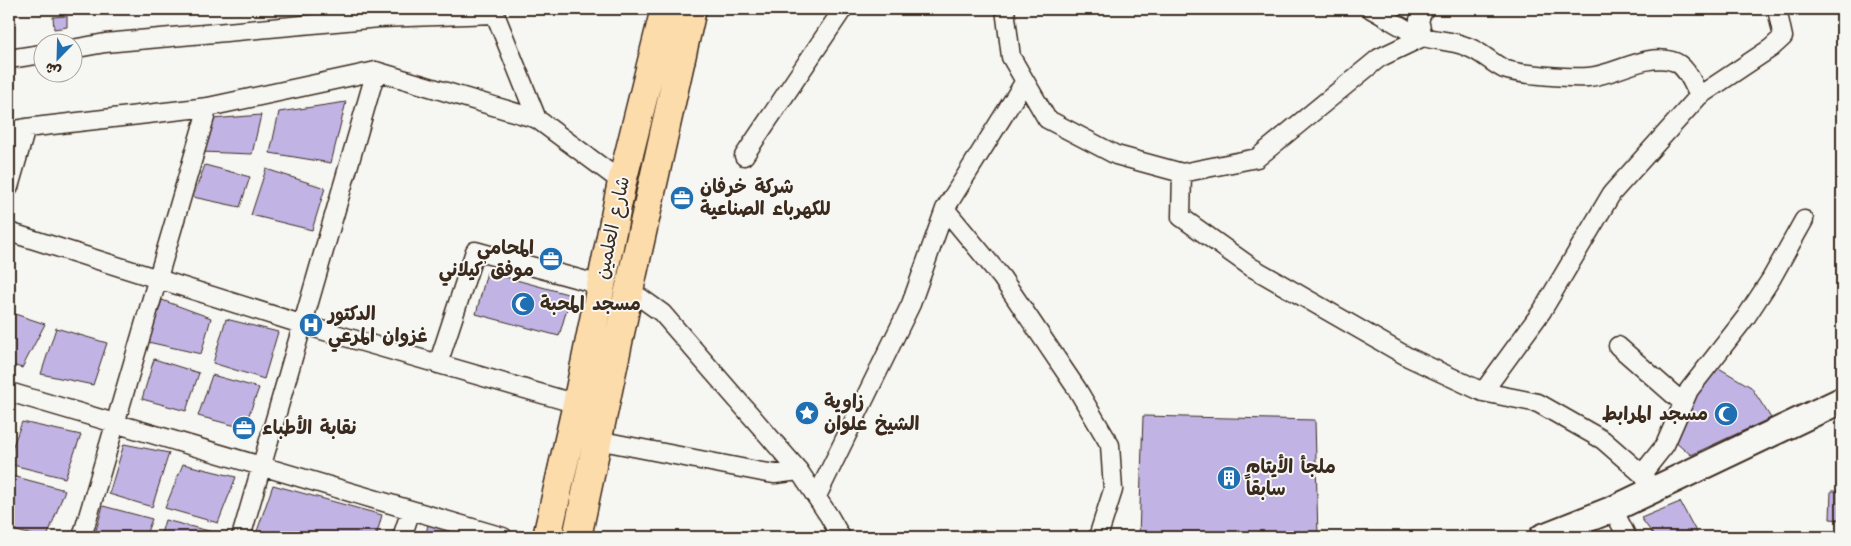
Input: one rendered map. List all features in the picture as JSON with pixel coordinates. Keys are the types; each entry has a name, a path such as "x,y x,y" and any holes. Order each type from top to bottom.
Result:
{"main road":[{"name":"شارع العلمين","path":"547,537 577,404 622,182 665,9"},
{"name":"شارع العلمين","path":"577,537 628,295 692,9"},
{"path":"1542,537 1614,508 1647,481 1842,400"}],"street":[{"path":"744,156 843,9"},
{"path":"1005,9 1011,57 1047,119 1116,155 1182,173 1257,158 1378,58 1423,37"},
{"path":"1371,9 1423,37 1468,46 1504,69 1519,73 1586,77 1605,75 1646,60 1678,62 1684,68 1699,96"},
{"path":"1423,37 1419,20 1424,9"},
{"path":"1482,392 1542,311 1612,193 1699,96 1771,48 1783,37 1777,9"},
{"path":"82,47 105,43 379,18 494,12 537,119"},
{"path":"9,60 32,56"},
{"path":"9,187 17,129 208,106 376,71 537,119 622,182"},
{"path":"241,537 304,325 376,71"},
{"path":"817,496 911,304 945,209 1025,81"},
{"path":"82,537 208,106"},
{"path":"1182,173 1182,217 1250,267 1408,356 1482,392 1538,403 1603,440 1647,481 1689,390 1730,339 1771,279 1804,220"},
{"path":"945,209 1002,278 1077,389 1110,445 1113,490 1098,537"},
{"path":"9,232 304,325 577,404"},
{"path":"438,364 475,251 601,285"},
{"path":"628,295 641,298 662,313 799,471 817,496 841,537"},
{"path":"1618,346 1683,403"},
{"path":"9,392 503,537"},
{"path":"598,440 762,472 775,474 799,471"},
{"path":"1614,508 1627,537"},
{"path":"402,537 411,510"}],"building":[{"path":"67,16 67,27 54,29 53,17"},
{"path":"346,102 331,163 270,153 279,112"},
{"path":"261,115 252,154 201,152 212,119"},
{"path":"205,165 250,177 240,207 193,197"},
{"path":"266,169 325,188 312,230 251,215"},
{"name":"مسجد المحبة","path":"487,272 571,295 559,336 476,314"},
{"path":"162,300 211,318 201,354 148,342"},
{"path":"9,312 45,324 22,368 9,364"},
{"path":"226,319 278,332 264,379 213,363"},
{"path":"56,328 107,343 93,385 41,374"},
{"path":"154,359 199,373 186,411 142,399"},
{"name":"مسجد المرابط","path":"1717,367 1751,387 1771,418 1691,455 1673,439 1708,371"},
{"path":"212,375 259,388 244,428 198,416"},
{"name":"ملجأ الأيتام سابقاً","path":"1143,416 1315,420 1318,537 1139,537"},
{"path":"22,422 81,435 65,478 9,464 9,456"},
{"path":"124,444 169,453 152,507 109,494"},
{"path":"183,464 236,477 218,523 165,508"},
{"path":"9,475 65,490 47,537 9,529"},
{"path":"273,485 382,515 376,537 255,537"},
{"path":"1831,491 1842,491 1842,520 1830,519"},
{"path":"1680,502 1699,537 1655,537 1641,518"},
{"path":"103,506 152,519 145,537 94,537"},
{"path":"165,520 217,533 215,537 160,537"},
{"path":"428,525 479,537 425,537"}],"place":[{"name":"شركة خرفان للكهرباء الصناعية","path":"682,198"},
{"name":"المحامي موفق كيلاني","path":"551,259"},
{"name":"مسجد المحبة","path":"523,304"},
{"name":"الدكتور غزوان المرعي","path":"311,325"},
{"name":"زاوية الشيخ علوان","path":"807,413"},
{"name":"مسجد المرابط","path":"1726,414"},
{"name":"نقابة الأطباء","path":"244,428"},
{"name":"ملجأ الأيتام سابقاً","path":"1229,478"}]}
